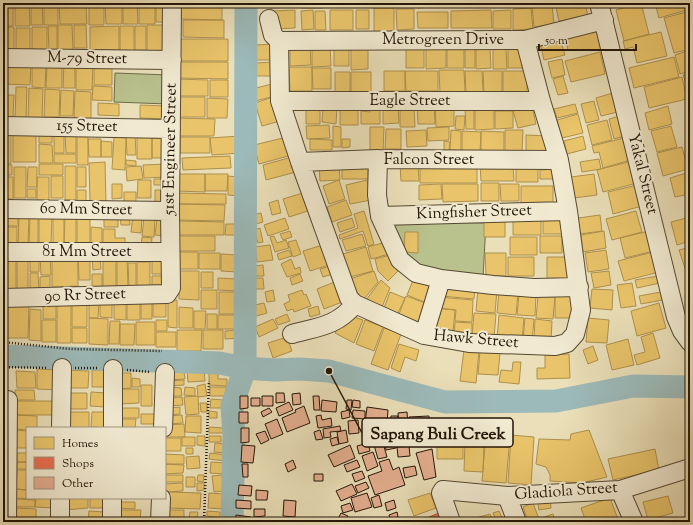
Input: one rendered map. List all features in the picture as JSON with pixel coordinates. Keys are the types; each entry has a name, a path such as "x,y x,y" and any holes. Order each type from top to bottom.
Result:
{"street":[{"name":"51st Engineer Street","path":"167,294 171,288 170,211 172,3"},
{"name":"Metrogreen Drive","path":"279,41 525,40 602,11"},
{"name":"Yakal Street","path":"602,11 676,316 682,331 690,342"},
{"path":"270,19 273,35 279,41 280,101 300,162 349,298 355,304 350,310 333,323 292,334"},
{"name":"Hawk Street","path":"355,304 424,335 469,343 555,346 567,343 575,334 581,310 568,211 559,160 541,101 525,40"},
{"name":"M-79 Street","path":"3,58 172,60"},
{"name":"Eagle Street","path":"280,101 541,101"},
{"name":"155 Street","path":"3,126 171,129"},
{"path":"378,159 377,195 380,216 400,260 416,273 441,278 534,288 579,287"},
{"name":"Falcon Street","path":"300,162 378,159 559,160"},
{"name":"60 Mm Street","path":"3,209 170,211"},
{"name":"Kingfisher Street","path":"380,216 568,211"},
{"name":"81 Mm Street","path":"3,252 170,252"},
{"path":"424,335 441,278"},
{"name":"90 Rr Street","path":"3,298 167,294"},
{"path":"61,427 62,368"},
{"path":"112,427 113,369"},
{"path":"163,427 165,373"},
{"path":"7,522 8,400"},
{"name":"Gladiola Street","path":"451,522 441,493 443,490 447,489 507,496 620,490 690,468"},
{"path":"620,490 634,522"},
{"path":"507,496 517,522"},
{"path":"60,499 60,522"},
{"path":"112,499 112,522"},
{"path":"160,522 161,499"}],"path":[{"path":"3,342 70,349 162,351"},
{"path":"3,367 113,369 165,373"},
{"path":"204,522 209,381"}],"green space":[{"path":"115,73 168,75 168,104 114,102"},
{"path":"387,221 486,223 483,278 442,277 403,256"}],"building: Homes":[{"path":"3,3 13,3 13,26 3,26"},
{"path":"15,3 29,3 30,26 15,26"},
{"path":"59,3 86,3 87,24 60,24"},
{"path":"105,3 122,3 122,24 106,24"},
{"path":"123,3 137,3 138,24 123,24"},
{"path":"139,3 155,3 155,24 139,24"},
{"path":"156,3 167,3 167,22 156,22"},
{"path":"270,3 294,3 295,7 270,8"},
{"path":"300,3 323,3 323,8 301,8"},
{"path":"417,3 443,3 443,5 418,8"},
{"path":"489,3 512,3 512,5 489,6"},
{"path":"555,3 585,3 588,16 559,21"},
{"path":"641,3 649,34 624,41 616,10"},
{"path":"655,3 690,3 690,9 659,18"},
{"path":"31,4 42,4 43,25 31,25"},
{"path":"44,4 58,4 58,25 44,25"},
{"path":"180,4 222,5 222,20 180,19"},
{"path":"552,4 554,24 534,27 532,6"},
{"path":"89,5 104,5 104,25 89,25"},
{"path":"374,8 394,8 394,31 374,32"},
{"path":"531,8 533,29 513,30 513,9"},
{"path":"396,9 414,9 414,29 397,30"},
{"path":"295,10 295,28 273,29 273,11"},
{"path":"313,10 314,29 302,30 301,11"},
{"path":"330,10 353,10 353,30 330,30"},
{"path":"356,10 369,10 369,29 356,29"},
{"path":"491,10 492,28 451,28 451,11"},
{"path":"511,10 511,29 493,29 493,11"},
{"path":"315,11 325,11 326,30 315,30"},
{"path":"417,12 448,12 448,28 418,28"},
{"path":"686,12 690,24 690,49 674,53 664,18"},
{"path":"183,20 224,20 224,38 183,37"},
{"path":"58,25 72,25 73,50 58,50"},
{"path":"74,25 86,25 87,48 74,48"},
{"path":"147,25 167,25 167,51 147,51"},
{"path":"48,26 57,26 57,50 49,50"},
{"path":"119,26 119,50 90,50 90,27"},
{"path":"120,26 134,26 134,51 120,51"},
{"path":"135,26 146,26 146,50 135,50"},
{"path":"3,27 14,27 14,50 3,50"},
{"path":"32,27 47,27 47,50 32,50"},
{"path":"598,27 604,50 568,50 564,34"},
{"path":"16,28 30,28 30,50 16,50"},
{"path":"661,32 667,56 637,63 633,47 625,49 623,41"},
{"path":"560,38 565,55 544,60 540,43"},
{"path":"179,39 228,39 228,61 178,61"},
{"path":"276,44 276,60 254,60 253,45"},
{"path":"312,45 330,45 331,66 312,67"},
{"path":"290,46 310,46 311,65 290,66"},
{"path":"426,46 446,46 446,68 426,69"},
{"path":"334,48 349,48 349,66 334,66"},
{"path":"351,48 368,48 368,69 351,70"},
{"path":"406,48 424,48 424,68 406,68"},
{"path":"447,48 464,48 464,68 447,68"},
{"path":"465,49 475,49 475,68 465,68"},
{"path":"476,49 490,49 491,68 476,69"},
{"path":"493,49 506,49 507,69 493,69"},
{"path":"508,49 522,49 522,68 508,68"},
{"path":"690,50 690,71 680,74 675,55"},
{"path":"600,52 605,74 571,82 565,61"},
{"path":"674,57 679,77 634,88 629,68"},
{"path":"562,59 565,75 552,78 548,62"},
{"path":"180,62 228,62 228,79 180,78"},
{"path":"275,62 275,76 255,76 255,63"},
{"path":"64,63 75,64 75,88 63,88"},
{"path":"3,64 31,65 30,85 3,84"},
{"path":"32,64 46,64 45,88 32,87"},
{"path":"76,64 93,65 92,90 76,90"},
{"path":"47,66 62,67 62,88 46,88"},
{"path":"94,67 112,67 112,85 94,85"},
{"path":"289,67 312,67 312,91 290,91"},
{"path":"312,68 331,68 331,89 313,89"},
{"path":"439,70 464,70 465,92 440,93"},
{"path":"384,71 405,71 405,91 384,91"},
{"path":"405,71 438,71 438,91 406,91"},
{"path":"465,71 482,71 483,92 466,93"},
{"path":"483,71 502,71 502,93 484,93"},
{"path":"503,71 527,71 527,93 503,93"},
{"path":"335,72 350,72 350,94 335,94"},
{"path":"351,72 371,72 371,94 351,94"},
{"path":"690,73 690,95 683,75"},
{"path":"563,76 568,93 558,95 553,79"},
{"path":"682,77 687,99 649,108 644,87"},
{"path":"177,79 208,80 208,96 177,96"},
{"path":"210,80 228,80 228,97 210,97"},
{"path":"272,84 275,96 255,101 252,89"},
{"path":"93,86 112,87 112,101 92,100"},
{"path":"16,87 27,87 26,119 15,119"},
{"path":"29,88 43,89 42,119 28,118"},
{"path":"45,89 60,90 59,117 44,117"},
{"path":"61,90 74,91 73,116 60,116"},
{"path":"75,91 91,92 91,119 74,118"},
{"path":"616,92 622,111 601,116 596,98"},
{"path":"3,95 14,95 13,117 3,117"},
{"path":"177,97 205,97 205,117 177,117"},
{"path":"273,97 280,121 262,126 255,103"},
{"path":"207,98 228,99 227,118 207,118"},
{"path":"594,101 599,120 586,123 581,104"},
{"path":"98,103 119,104 119,116 98,115"},
{"path":"370,103 380,103 380,124 361,124 361,111 370,112"},
{"path":"383,103 398,103 399,123 383,124"},
{"path":"434,103 435,124 418,124 417,104"},
{"path":"306,104 320,105 320,124 306,124"},
{"path":"435,104 454,104 454,126 436,127"},
{"path":"575,104 578,113 557,118 554,109"},
{"path":"140,105 167,106 166,119 140,118"},
{"path":"400,106 414,106 415,127 400,127"},
{"path":"668,106 672,124 649,130 645,113"},
{"path":"323,107 337,108 336,124 322,122"},
{"path":"465,107 474,107 474,129 466,129"},
{"path":"532,107 536,124 518,128 513,111"},
{"path":"340,110 358,110 358,125 340,125"},
{"path":"475,110 494,110 494,129 475,130"},
{"path":"495,111 513,111 513,128 495,129"},
{"path":"578,114 583,133 562,138 557,120"},
{"path":"623,115 629,135 614,139 609,119"},
{"path":"456,116 465,116 464,130 455,129"},
{"path":"177,118 215,119 214,136 177,136"},
{"path":"607,120 612,140 592,145 587,125"},
{"path":"329,125 330,138 307,139 306,126"},
{"path":"333,126 341,127 341,147 333,147"},
{"path":"671,126 677,147 657,152 651,131"},
{"path":"370,127 384,127 383,151 370,150"},
{"path":"449,127 449,140 428,141 427,128"},
{"path":"386,129 401,129 401,149 385,149"},
{"path":"426,130 427,146 407,147 406,131"},
{"path":"451,130 461,131 461,151 450,150"},
{"path":"505,130 523,130 522,152 505,152"},
{"path":"3,131 11,131 11,164 3,164"},
{"path":"462,131 481,132 480,152 462,151"},
{"path":"481,131 504,132 504,153 481,152"},
{"path":"13,132 36,132 36,162 13,162"},
{"path":"39,132 52,132 52,143 39,143"},
{"path":"54,133 64,133 64,153 54,153"},
{"path":"65,133 76,133 76,153 66,153"},
{"path":"126,134 135,134 136,155 127,155"},
{"path":"77,135 88,135 88,165 77,165"},
{"path":"137,135 152,135 152,159 137,159"},
{"path":"526,135 548,136 548,151 526,151"},
{"path":"240,136 241,153 212,155 210,138"},
{"path":"583,136 586,149 567,154 564,141"},
{"path":"114,137 126,138 125,170 112,169"},
{"path":"180,137 210,137 210,153 180,153"},
{"path":"287,137 292,155 259,164 254,145"},
{"path":"628,137 634,159 603,168 599,152 594,153 592,146"},
{"path":"152,138 165,138 165,158 152,158"},
{"path":"88,139 101,139 101,157 89,157"},
{"path":"310,139 332,140 332,150 310,150"},
{"path":"342,139 350,139 350,147 342,148"},
{"path":"101,141 112,142 112,157 101,157"},
{"path":"444,141 450,142 449,151 444,151"},
{"path":"39,144 52,145 53,163 39,163"},
{"path":"682,147 688,169 663,176 657,153"},
{"path":"54,154 76,154 76,163 54,163"},
{"path":"230,156 231,168 183,170 182,158"},
{"path":"292,157 296,172 266,180 263,165"},
{"path":"599,159 601,169 582,172 580,162"},
{"path":"126,160 136,161 136,166 126,165"},
{"path":"632,161 637,183 603,192 597,170"},
{"path":"105,162 106,203 90,203 89,163"},
{"path":"339,163 340,180 320,181 319,164"},
{"path":"516,163 538,163 538,182 516,182"},
{"path":"39,164 63,164 63,175 39,175"},
{"path":"168,164 169,177 144,178 143,165"},
{"path":"342,164 368,164 368,179 342,179"},
{"path":"400,164 418,164 419,181 401,181"},
{"path":"420,164 477,164 477,183 420,183"},
{"path":"480,164 513,164 514,181 481,181"},
{"path":"3,165 12,165 12,175 3,175"},
{"path":"65,166 76,166 76,200 65,200"},
{"path":"141,166 143,179 127,181 126,167"},
{"path":"14,167 26,167 26,198 14,198"},
{"path":"28,167 37,167 37,187 27,187"},
{"path":"77,167 86,167 86,187 77,187"},
{"path":"557,169 557,179 540,179 540,170"},
{"path":"690,172 690,194 675,197 670,178"},
{"path":"177,174 205,174 205,192 177,191"},
{"path":"205,174 228,174 227,191 205,191"},
{"path":"594,174 597,195 574,198 571,177"},
{"path":"51,176 63,176 63,198 51,198"},
{"path":"228,176 239,177 239,196 228,195"},
{"path":"3,177 13,177 13,199 3,199"},
{"path":"37,177 49,177 49,202 37,202"},
{"path":"154,179 168,179 168,185 154,185"},
{"path":"138,180 151,180 151,198 137,198"},
{"path":"339,180 345,199 329,204 323,186"},
{"path":"367,180 371,200 350,204 346,185"},
{"path":"481,183 499,183 499,201 481,201"},
{"path":"112,184 122,184 122,198 112,199"},
{"path":"441,184 442,199 419,200 419,185"},
{"path":"442,184 478,184 478,201 443,202"},
{"path":"500,184 519,184 519,201 501,201"},
{"path":"637,185 642,206 613,214 608,192"},
{"path":"521,186 553,186 553,203 521,203"},
{"path":"27,189 36,189 36,198 27,198"},
{"path":"77,190 86,190 86,202 77,201"},
{"path":"155,190 168,190 168,203 155,203"},
{"path":"124,192 136,192 136,206 124,206"},
{"path":"306,192 311,210 289,217 283,199"},
{"path":"177,193 226,194 226,204 177,204"},
{"path":"278,200 281,213 272,215 269,203"},
{"path":"346,200 352,215 332,222 327,207"},
{"path":"178,204 225,205 224,221 177,220"},
{"path":"364,211 374,244 368,246 363,231 340,239 339,235 358,228 354,214"},
{"path":"636,211 642,232 612,240 606,219"},
{"path":"3,212 18,212 18,226 3,226"},
{"path":"39,213 52,213 51,245 39,245"},
{"path":"53,213 64,213 64,246 53,245"},
{"path":"261,213 263,222 253,225 251,215"},
{"path":"19,214 29,214 28,245 18,245"},
{"path":"104,214 118,214 118,227 104,227"},
{"path":"120,214 129,214 130,225 121,225"},
{"path":"65,215 76,215 76,246 64,246"},
{"path":"133,215 142,216 141,233 131,232"},
{"path":"600,215 602,231 580,234 578,218"},
{"path":"30,216 38,216 38,243 29,243"},
{"path":"77,216 90,216 90,246 77,246"},
{"path":"144,217 155,218 154,237 142,236"},
{"path":"513,217 541,217 541,235 513,235"},
{"path":"690,217 690,241 677,245 671,222"},
{"path":"285,218 289,229 268,236 264,225"},
{"path":"352,218 355,227 340,232 337,223"},
{"path":"157,219 167,220 165,236 155,235"},
{"path":"543,219 563,219 563,234 543,234"},
{"path":"484,220 505,220 505,237 484,237"},
{"path":"178,221 224,222 224,235 177,235"},
{"path":"226,224 236,224 236,235 225,235"},
{"path":"3,227 17,227 17,246 3,246"},
{"path":"91,227 102,228 102,247 91,247"},
{"path":"260,228 263,242 258,243 254,230"},
{"path":"103,229 115,229 115,238 125,238 125,249 103,244"},
{"path":"290,231 292,237 283,240 280,234"},
{"path":"604,231 606,248 583,252 581,235"},
{"path":"649,231 654,251 625,258 620,238"},
{"path":"405,232 418,232 418,253 404,252"},
{"path":"362,234 366,246 346,251 342,240"},
{"path":"178,236 215,236 215,251 178,251"},
{"path":"274,236 277,243 286,240 289,248 275,252 270,237"},
{"path":"540,236 562,236 562,253 540,253"},
{"path":"142,237 152,238 151,249 141,248"},
{"path":"510,237 537,237 537,255 510,255"},
{"path":"296,240 301,254 293,257 288,242"},
{"path":"389,241 393,253 371,259 368,247"},
{"path":"326,244 332,264 310,271 303,251"},
{"path":"270,245 273,260 257,262 255,247"},
{"path":"366,247 373,271 350,277 343,254"},
{"path":"690,247 690,273 687,274 679,250"},
{"path":"289,250 292,256 279,260 277,254"},
{"path":"606,250 609,269 588,272 585,253"},
{"path":"179,252 198,252 198,269 179,269"},
{"path":"653,252 659,272 624,281 618,261"},
{"path":"199,253 220,253 220,269 199,269"},
{"path":"485,253 506,253 506,276 486,276"},
{"path":"221,254 237,255 237,272 221,271"},
{"path":"394,254 402,267 388,281 378,271 375,259"},
{"path":"3,255 16,255 16,292 3,292"},
{"path":"52,255 78,255 78,286 52,287"},
{"path":"100,255 101,269 93,270 92,256"},
{"path":"17,256 28,256 28,291 17,291"},
{"path":"30,256 39,256 39,272 30,272"},
{"path":"40,256 50,256 51,275 41,275"},
{"path":"78,257 90,257 90,280 79,280"},
{"path":"103,257 116,257 116,288 103,288"},
{"path":"117,257 127,257 128,287 117,287"},
{"path":"508,257 534,257 534,276 508,276"},
{"path":"547,257 568,257 568,282 547,281"},
{"path":"291,259 295,269 300,267 301,273 287,277 281,264"},
{"path":"152,260 167,260 167,274 152,274"},
{"path":"137,262 150,262 150,290 137,290"},
{"path":"128,263 136,263 136,287 129,287"},
{"path":"263,265 264,276 253,276 253,266"},
{"path":"330,266 333,274 323,277 320,269"},
{"path":"179,271 199,271 199,300 179,299"},
{"path":"374,271 378,282 364,299 357,294 350,279"},
{"path":"609,271 611,285 594,288 591,273"},
{"path":"201,272 213,272 213,288 201,288"},
{"path":"30,273 38,273 39,292 30,292"},
{"path":"92,274 102,274 102,290 92,290"},
{"path":"300,274 303,281 292,285 290,278"},
{"path":"50,276 50,292 40,292 40,277"},
{"path":"152,276 166,276 166,289 152,289"},
{"path":"658,276 660,283 637,288 635,280"},
{"path":"218,278 237,279 237,291 218,290"},
{"path":"253,278 263,278 264,289 253,289"},
{"path":"414,278 436,286 429,304 407,295"},
{"path":"381,280 390,288 382,307 366,300"},
{"path":"337,281 345,301 324,309 317,289"},
{"path":"632,283 636,306 621,308 617,285"},
{"path":"442,285 475,287 474,299 441,296"},
{"path":"478,288 497,290 495,313 476,311"},
{"path":"592,289 613,290 612,310 590,308"},
{"path":"201,290 217,290 217,309 201,309"},
{"path":"273,290 275,301 267,302 265,292"},
{"path":"302,290 304,295 306,294 311,306 294,312 293,309 287,311 284,304 290,301 288,295"},
{"path":"499,291 518,293 516,315 497,313"},
{"path":"219,292 238,292 238,314 219,314"},
{"path":"390,292 405,298 398,313 384,308"},
{"path":"661,292 663,300 641,304 639,296"},
{"path":"519,294 536,295 535,316 517,315"},
{"path":"555,294 573,294 574,318 555,318"},
{"path":"406,296 428,304 422,323 399,314"},
{"path":"538,296 555,297 553,319 536,318"},
{"path":"439,297 473,300 472,322 455,321 456,310 438,308"},
{"path":"141,299 152,299 152,319 141,319"},
{"path":"100,300 112,300 112,318 100,317"},
{"path":"114,300 126,300 126,320 114,319"},
{"path":"127,300 140,300 140,320 127,320"},
{"path":"153,300 166,300 166,317 153,317"},
{"path":"168,300 177,300 177,328 168,327"},
{"path":"72,301 87,301 87,327 72,327"},
{"path":"57,302 71,302 71,343 57,343"},
{"path":"89,302 99,302 98,318 89,318"},
{"path":"43,303 56,303 56,319 43,319"},
{"path":"264,303 267,313 253,317 250,306"},
{"path":"659,303 666,328 637,336 631,311"},
{"path":"4,305 29,305 28,338 4,338"},
{"path":"318,306 320,314 310,317 308,309"},
{"path":"179,307 193,308 193,328 179,328"},
{"path":"434,308 455,310 453,333 429,331"},
{"path":"30,309 41,310 41,341 29,340"},
{"path":"194,311 206,311 205,329 194,329"},
{"path":"474,313 496,314 494,338 472,336"},
{"path":"207,314 217,314 217,329 207,329"},
{"path":"287,314 290,321 278,325 275,319"},
{"path":"345,314 363,320 354,343 335,333"},
{"path":"218,315 236,315 236,329 218,329"},
{"path":"499,315 524,318 522,340 497,338"},
{"path":"89,318 108,319 108,345 89,344"},
{"path":"525,318 534,319 532,341 523,340"},
{"path":"588,318 609,320 607,343 586,342"},
{"path":"273,319 278,328 259,337 255,327"},
{"path":"535,319 552,321 551,341 534,340"},
{"path":"42,320 56,320 56,342 42,342"},
{"path":"156,320 167,320 167,331 156,331"},
{"path":"365,320 383,327 374,351 356,344"},
{"path":"110,321 120,321 119,344 109,344"},
{"path":"136,322 155,322 155,345 136,345"},
{"path":"455,322 472,323 472,336 454,334"},
{"path":"120,324 135,324 134,345 120,345"},
{"path":"72,328 87,328 87,343 72,343"},
{"path":"384,328 401,334 388,370 371,364"},
{"path":"177,330 202,330 201,351 177,351"},
{"path":"203,330 223,330 223,349 203,349"},
{"path":"239,330 240,338 225,339 225,331"},
{"path":"156,332 176,332 176,347 156,347"},
{"path":"653,333 660,358 637,365 634,355 645,352 641,337"},
{"path":"287,337 292,351 273,358 268,343"},
{"path":"628,339 634,365 612,370 606,345"},
{"path":"399,344 419,350 416,361 405,357 400,372 391,368"},
{"path":"593,346 598,360 588,364 583,350"},
{"path":"464,350 479,351 476,383 460,381"},
{"path":"480,351 500,353 498,375 478,374"},
{"path":"569,354 570,378 537,379 537,368 545,368 545,355"},
{"path":"687,357 690,357 690,372 687,372"},
{"path":"513,362 521,362 519,384 499,382 501,370 512,371"},
{"path":"3,369 6,369 6,386 3,386"},
{"path":"37,369 59,370 58,390 37,389"},
{"path":"66,370 89,371 88,388 67,388"},
{"path":"92,370 110,370 110,387 92,387"},
{"path":"204,370 205,381 188,382 187,371"},
{"path":"16,371 35,372 36,388 17,388"},
{"path":"167,372 184,372 185,379 167,380"},
{"path":"119,373 131,373 131,388 119,389"},
{"path":"209,373 218,373 218,379 227,379 227,386 209,385"},
{"path":"132,378 140,379 140,387 132,387"},
{"path":"184,380 184,385 167,386 167,381"},
{"path":"205,384 207,396 198,397 197,386"},
{"path":"141,385 152,385 152,406 141,406"},
{"path":"166,386 181,388 182,396 165,396"},
{"path":"185,387 195,388 195,396 184,395"},
{"path":"210,387 226,387 226,396 210,396"},
{"path":"121,389 139,389 139,403 121,404"},
{"path":"15,390 34,390 35,400 15,400"},
{"path":"91,392 107,393 106,407 90,406"},
{"path":"69,393 87,393 87,409 68,409"},
{"path":"198,396 199,414 186,415 184,397"},
{"path":"182,397 183,405 166,406 165,398"},
{"path":"211,399 223,400 222,408 210,408"},
{"path":"16,401 58,401 58,415 16,415"},
{"path":"200,403 207,403 207,412 201,412"},
{"path":"180,407 180,414 167,415 167,408"},
{"path":"117,408 139,408 139,418 118,418"},
{"path":"209,411 217,412 217,418 209,418"},
{"path":"68,412 89,412 89,427 68,427"},
{"path":"92,412 110,412 109,427 91,427"},
{"path":"141,414 161,414 161,424 141,424"},
{"path":"16,415 37,416 37,427 26,427 26,430 16,429"},
{"path":"182,415 183,423 167,424 167,416"},
{"path":"186,416 201,416 201,433 185,432"},
{"path":"118,419 136,419 135,427 118,427"},
{"path":"184,424 185,437 166,437 165,425"},
{"path":"209,427 224,428 224,433 209,433"},
{"path":"15,430 26,431 26,448 15,448"},
{"path":"589,430 607,477 582,483 550,481 550,475 546,467 536,464 539,439 570,440 571,434"},
{"path":"486,434 510,436 506,483 482,481"},
{"path":"511,435 534,437 531,485 508,483"},
{"path":"197,436 205,436 205,446 197,445"},
{"path":"209,436 221,436 221,442 209,442"},
{"path":"182,437 195,437 195,446 182,446"},
{"path":"437,437 463,437 463,459 437,459"},
{"path":"166,438 181,438 181,451 166,451"},
{"path":"215,443 225,444 225,453 214,452"},
{"path":"465,443 484,444 483,472 464,471"},
{"path":"186,448 193,448 193,454 186,454"},
{"path":"655,449 659,470 613,480 608,459"},
{"path":"17,453 26,453 26,462 17,462"},
{"path":"210,453 227,455 226,461 209,459"},
{"path":"166,454 184,455 184,464 166,464"},
{"path":"199,456 200,468 187,469 186,457"},
{"path":"17,462 26,462 26,469 17,469"},
{"path":"211,462 226,463 225,474 210,473"},
{"path":"166,464 184,465 183,473 166,474"},
{"path":"17,470 26,470 26,490 16,489"},
{"path":"166,475 183,475 183,482 166,482"},
{"path":"198,475 204,475 203,482 197,481"},
{"path":"222,475 224,491 214,492 212,476"},
{"path":"690,476 690,495 685,478"},
{"path":"186,477 195,477 195,487 186,487"},
{"path":"183,483 183,491 166,492 166,484"},
{"path":"197,483 204,483 204,490 197,491"},
{"path":"16,489 26,490 26,499 15,498"},
{"path":"167,492 201,493 200,509 167,508"},
{"path":"209,493 224,494 223,509 208,508"},
{"path":"430,493 436,508 414,516 408,500"},
{"path":"550,496 551,508 539,510 537,498"},
{"path":"668,496 673,513 648,520 643,502"},
{"path":"610,498 619,522 586,522 581,508"},
{"path":"16,499 35,500 35,507 16,507"},
{"path":"36,499 55,499 55,508 35,507"},
{"path":"64,499 88,499 88,508 65,510"},
{"path":"90,499 109,499 109,508 90,508"},
{"path":"119,502 135,502 135,509 118,508"},
{"path":"533,503 539,519 553,514 555,522 528,522 523,507"},
{"path":"16,508 36,509 36,522 15,522"},
{"path":"113,510 141,510 140,521 113,520"},
{"path":"166,510 184,510 184,522 166,522"},
{"path":"89,511 104,512 103,522 88,522"},
{"path":"207,511 220,512 220,518 207,516"},
{"path":"499,511 502,518 496,520 493,513"},
{"path":"190,512 198,512 197,518 189,518"},
{"path":"490,514 493,522 478,522 476,518"}],"building: Shops":[{"path":"444,511 448,522 425,522 424,519"}],"building: Other":[{"path":"276,393 284,393 285,402 276,403"},
{"path":"300,393 301,404 293,405 292,394"},
{"path":"240,396 248,396 248,408 240,409"},
{"path":"262,396 273,396 273,406 262,406"},
{"path":"313,396 319,396 320,410 314,410"},
{"path":"251,398 260,398 260,406 251,406"},
{"path":"322,400 337,402 336,412 321,411"},
{"path":"347,400 352,400 351,410 346,409"},
{"path":"353,400 360,401 360,408 352,407"},
{"path":"289,402 293,410 279,416 276,408"},
{"path":"304,406 310,423 287,432 282,418 296,412 295,410"},
{"path":"367,407 388,410 387,424 378,423 377,434 364,432"},
{"path":"269,408 272,412 263,417 261,412"},
{"path":"349,410 350,417 342,419 341,412"},
{"path":"353,410 365,411 365,419 352,418"},
{"path":"239,412 248,412 248,423 239,423"},
{"path":"407,412 408,426 399,427 398,413"},
{"path":"321,415 322,420 331,418 332,426 318,428 316,416"},
{"path":"391,416 398,416 398,437 391,437"},
{"path":"429,416 431,441 421,441 421,426 410,427 409,417"},
{"path":"277,419 283,434 271,439 265,424"},
{"path":"358,420 359,433 349,434 348,421"},
{"path":"340,426 341,431 330,432 331,437 324,438 323,429"},
{"path":"241,428 249,428 249,442 241,443"},
{"path":"320,430 323,439 316,440 314,432"},
{"path":"346,430 348,442 339,444 337,432"},
{"path":"265,431 269,440 261,444 256,434"},
{"path":"337,437 339,444 332,446 330,439"},
{"path":"394,440 396,448 386,450 385,442"},
{"path":"368,443 370,451 359,454 357,446"},
{"path":"383,443 387,457 378,459 374,445"},
{"path":"242,445 255,446 253,463 241,462"},
{"path":"350,445 355,458 334,467 328,455"},
{"path":"409,446 410,456 398,457 397,447"},
{"path":"432,449 436,477 424,480 416,453"},
{"path":"373,452 378,466 367,471 362,456"},
{"path":"389,459 393,470 399,467 405,485 375,495 368,476 382,471 379,462"},
{"path":"293,460 296,468 288,472 285,464"},
{"path":"357,460 360,467 347,472 344,465"},
{"path":"242,464 248,464 248,477 243,477"},
{"path":"415,466 417,475 405,478 403,468"},
{"path":"362,471 365,478 355,482 352,474"},
{"path":"314,474 323,474 323,481 314,481"},
{"path":"366,482 369,488 358,493 355,486"},
{"path":"352,484 357,494 341,501 336,491"},
{"path":"239,485 252,486 251,496 238,495"},
{"path":"256,490 268,491 267,500 256,500"},
{"path":"367,493 372,507 355,512 351,498"},
{"path":"379,495 382,506 374,508 371,498"},
{"path":"236,500 251,501 251,509 236,508"},
{"path":"284,500 296,501 295,517 283,516"},
{"path":"394,500 396,508 387,511 385,503"},
{"path":"350,503 353,510 343,513 341,506"},
{"path":"254,509 265,509 265,516 254,517"},
{"path":"397,512 398,517 390,519 389,515"},
{"path":"341,513 348,516 346,522 337,521"},
{"path":"236,515 251,517 251,522 235,522"},
{"path":"255,519 271,519 271,522 255,522"}],"waterway":[{"path":"232,522 234,435 232,406 245,368 246,3"},
{"path":"3,356 219,363 245,368 329,371 445,402 556,401 633,386 690,387"}],"place":[{"name":"Sapang Buli Creek","path":"329,371"}]}
